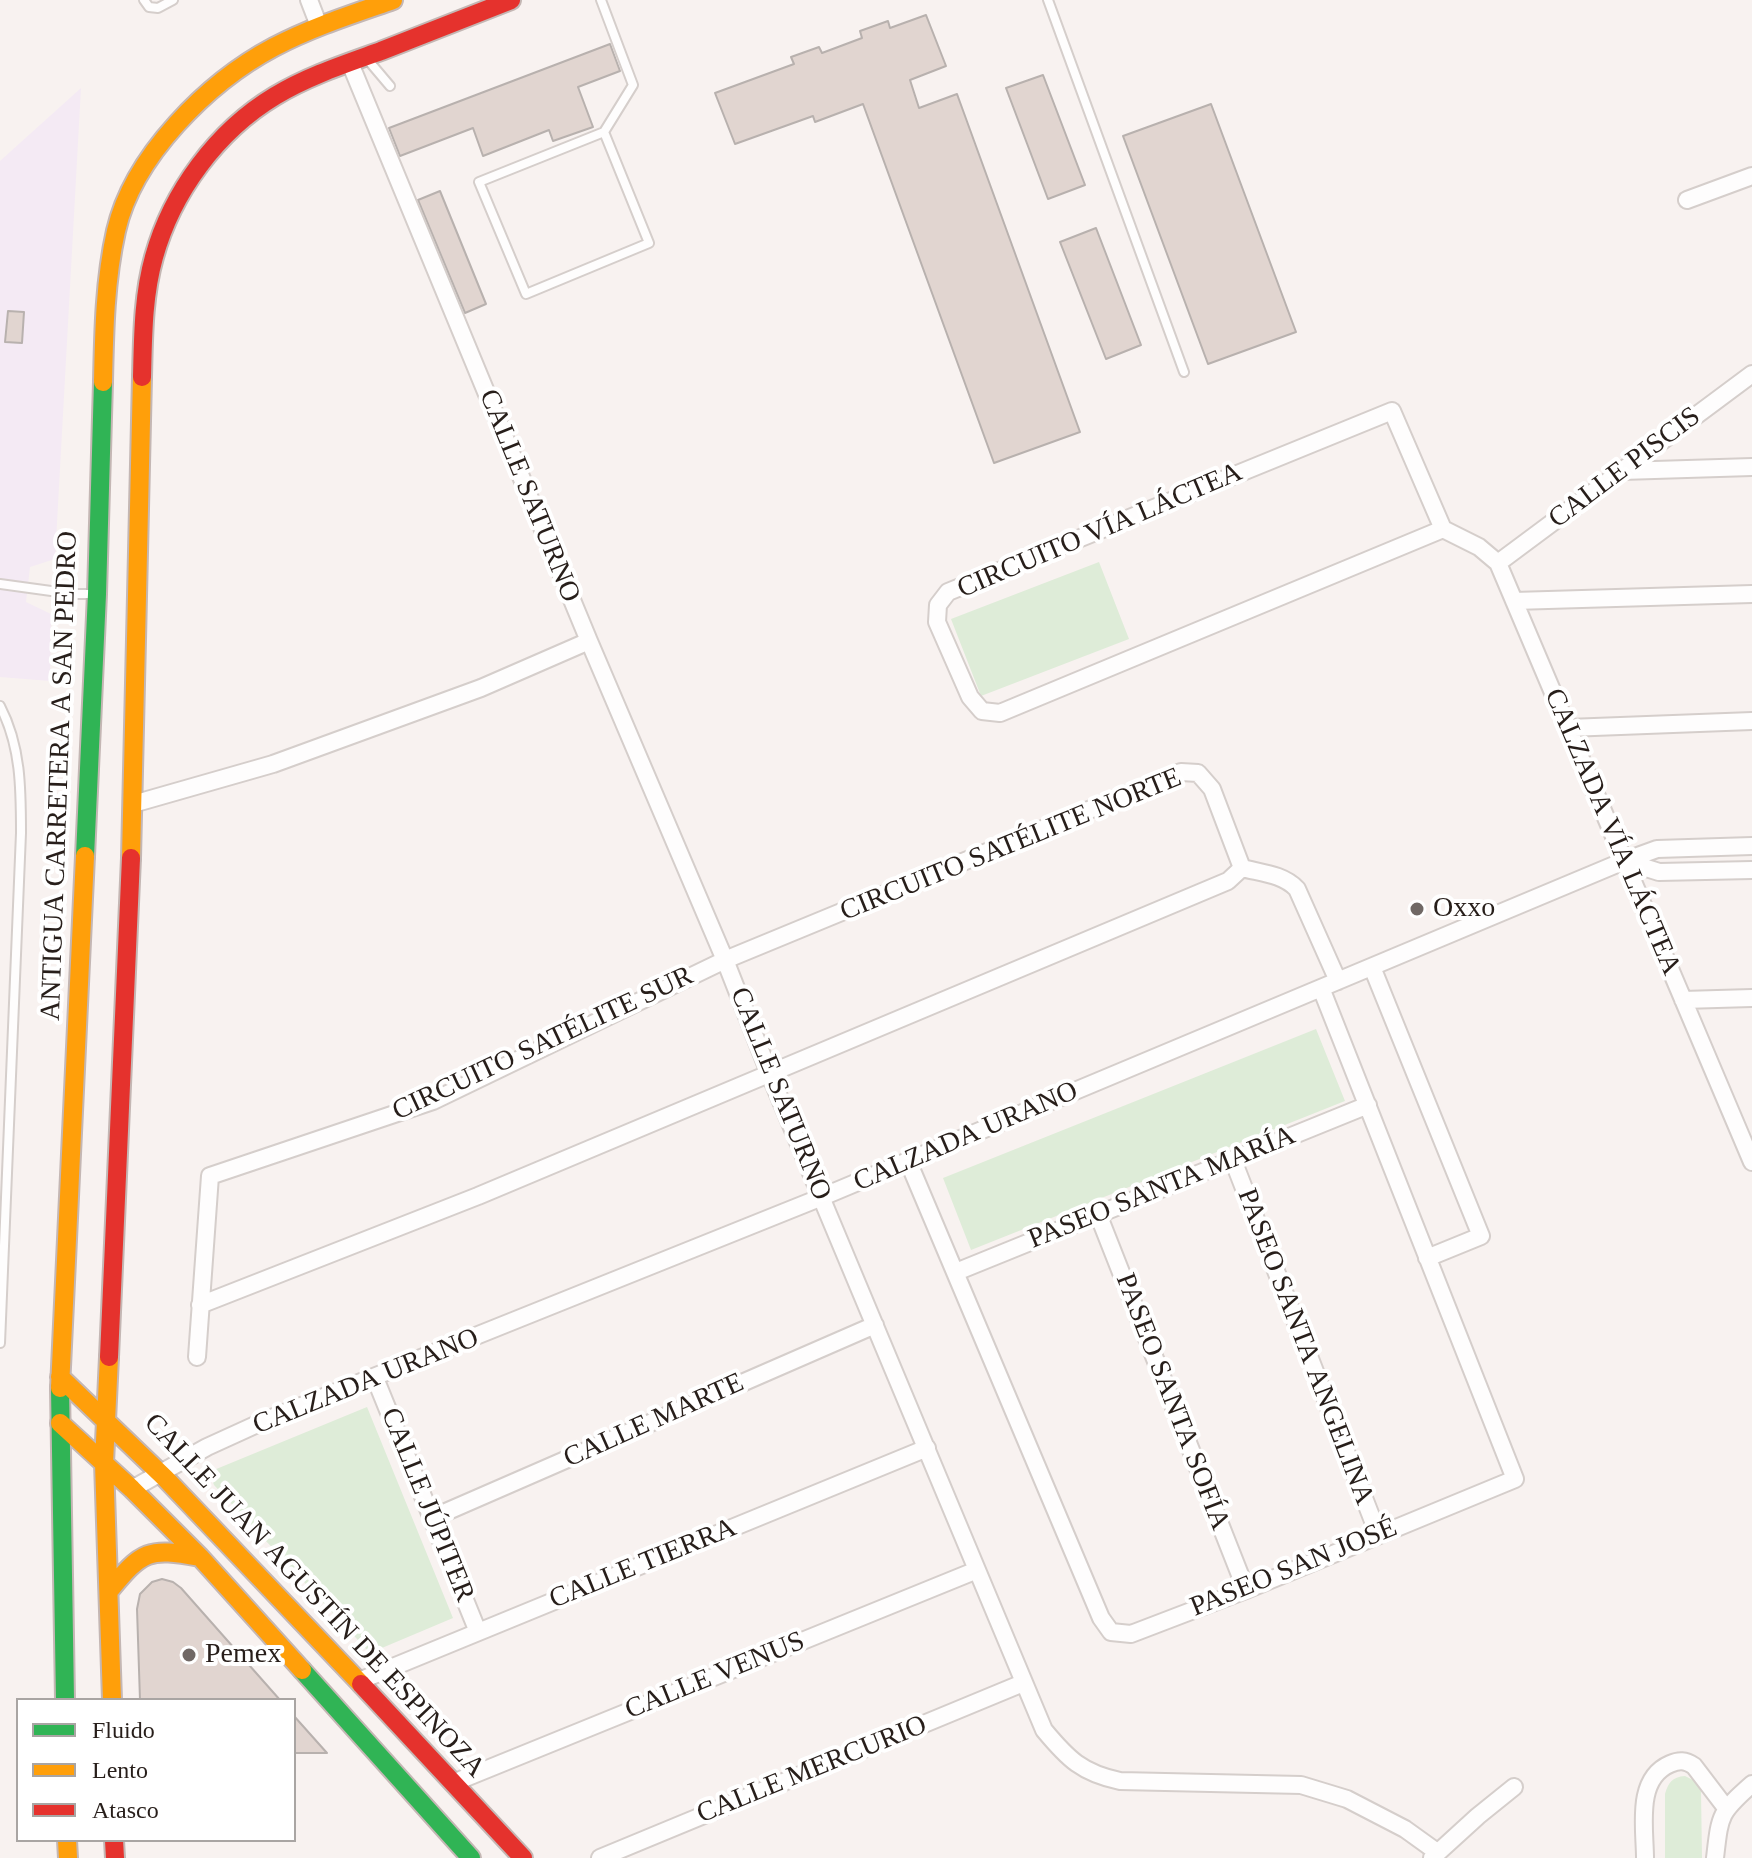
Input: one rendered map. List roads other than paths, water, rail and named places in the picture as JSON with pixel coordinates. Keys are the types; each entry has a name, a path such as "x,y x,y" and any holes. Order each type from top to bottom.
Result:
{"main road":[{"name":"ANTIGUA CARRETERA A SAN PEDRO","path":"65,1698 60,1377 97,594 105,300 116,230 125,202 161,140 186,113 230,76 272,48 319,26 393,0"},
{"path":"112,1698 104,1463 133,804 143,323 147,286 169,216 188,182 216,145 237,124 265,103 309,79 511,0"},
{"name":"CALLE JUAN AGUSTÍN DE ESPINOZA","path":"60,1377 161,1472 523,1858"},
{"name":"CALLE JUAN AGUSTÍN DE ESPINOZA","path":"60,1423 200,1557 471,1858"},
{"path":"109,1591 137,1559 150,1552 161,1550 200,1557"}],"street":[{"path":"309,0 319,26"},
{"name":"CALLE SATURNO","path":"357,60 589,641 725,960 770,1075 1044,1730 1076,1764 1098,1776 1120,1781 1301,1785 1347,1799 1405,1829 1434,1855"},
{"path":"1687,200 1752,176"},
{"name":"CALLE PISCIS","path":"1498,563 1752,374"},
{"name":"CIRCUITO VÍA LÁCTEA","path":"1392,411 1443,529 1000,713 982,711 970,697 937,622 938,605 948,592 1392,411"},
{"path":"1622,471 1752,467"},
{"path":"1443,529 1479,547 1498,563"},
{"name":"CALZADA VÍA LÁCTEA","path":"1498,563 1683,1000 1744,1123 1752,1162"},
{"path":"1514,601 1752,594"},
{"path":"133,804 273,764 481,688 589,641"},
{"path":"1568,728 1752,721"},
{"name":"CIRCUITO SATÉLITE NORTE","path":"725,960 1181,772 1198,773 1212,789 1242,868"},
{"name":"CALZADA URANO","path":"132,1489 207,1447 264,1421 822,1197 1624,861 1657,849 1752,846"},
{"path":"1624,861 1659,872 1752,870"},
{"path":"200,1305 478,1196 770,1075 1228,881 1242,868 1280,877 1297,889 1338,981"},
{"name":"CIRCUITO SATÉLITE SUR","path":"197,1357 210,1176 433,1101 725,960"},
{"path":"1372,967 1481,1236 1427,1258"},
{"name":"PASEO SAN JOSÉ","path":"908,1161 1101,1618 1111,1632 1131,1634 1515,1479 1321,988"},
{"path":"1683,1000 1752,998"},
{"name":"PASEO SANTA MARÍA","path":"956,1272 1368,1105"},
{"name":"PASEO SANTA ANGELINA","path":"1233,1160 1378,1534"},
{"name":"PASEO SANTA SOFÍA","path":"1098,1214 1246,1590"},
{"name":"CALLE MARTE","path":"432,1518 875,1325"},
{"name":"CALLE JÚPITER","path":"375,1378 478,1632"},
{"name":"CALLE TIERRA","path":"359,1681 927,1448"},
{"name":"CALLE VENUS","path":"453,1783 977,1570"},
{"name":"CALLE MERCURIO","path":"600,1858 1023,1683"},
{"path":"1645,1858 1646,1790 1663,1767 1677,1761 1687,1762 1726,1808"},
{"path":"1715,1858 1719,1822 1726,1808 1752,1784"},
{"path":"1434,1855 1514,1787"}],"lane":[{"path":"144,0 149,7 158,8 173,0"},
{"path":"601,0 633,85 604,132 479,182 526,294 649,243 604,132"},
{"path":"1048,0 1184,372"},
{"path":"357,60 390,86"},
{"path":"0,584 73,594 97,594"},
{"path":"0,706 10,724 21,775 0,1343"}],"place":[{"name":"Oxxo","path":"1417,909"},
{"name":"Pemex","path":"189,1655"}]}
